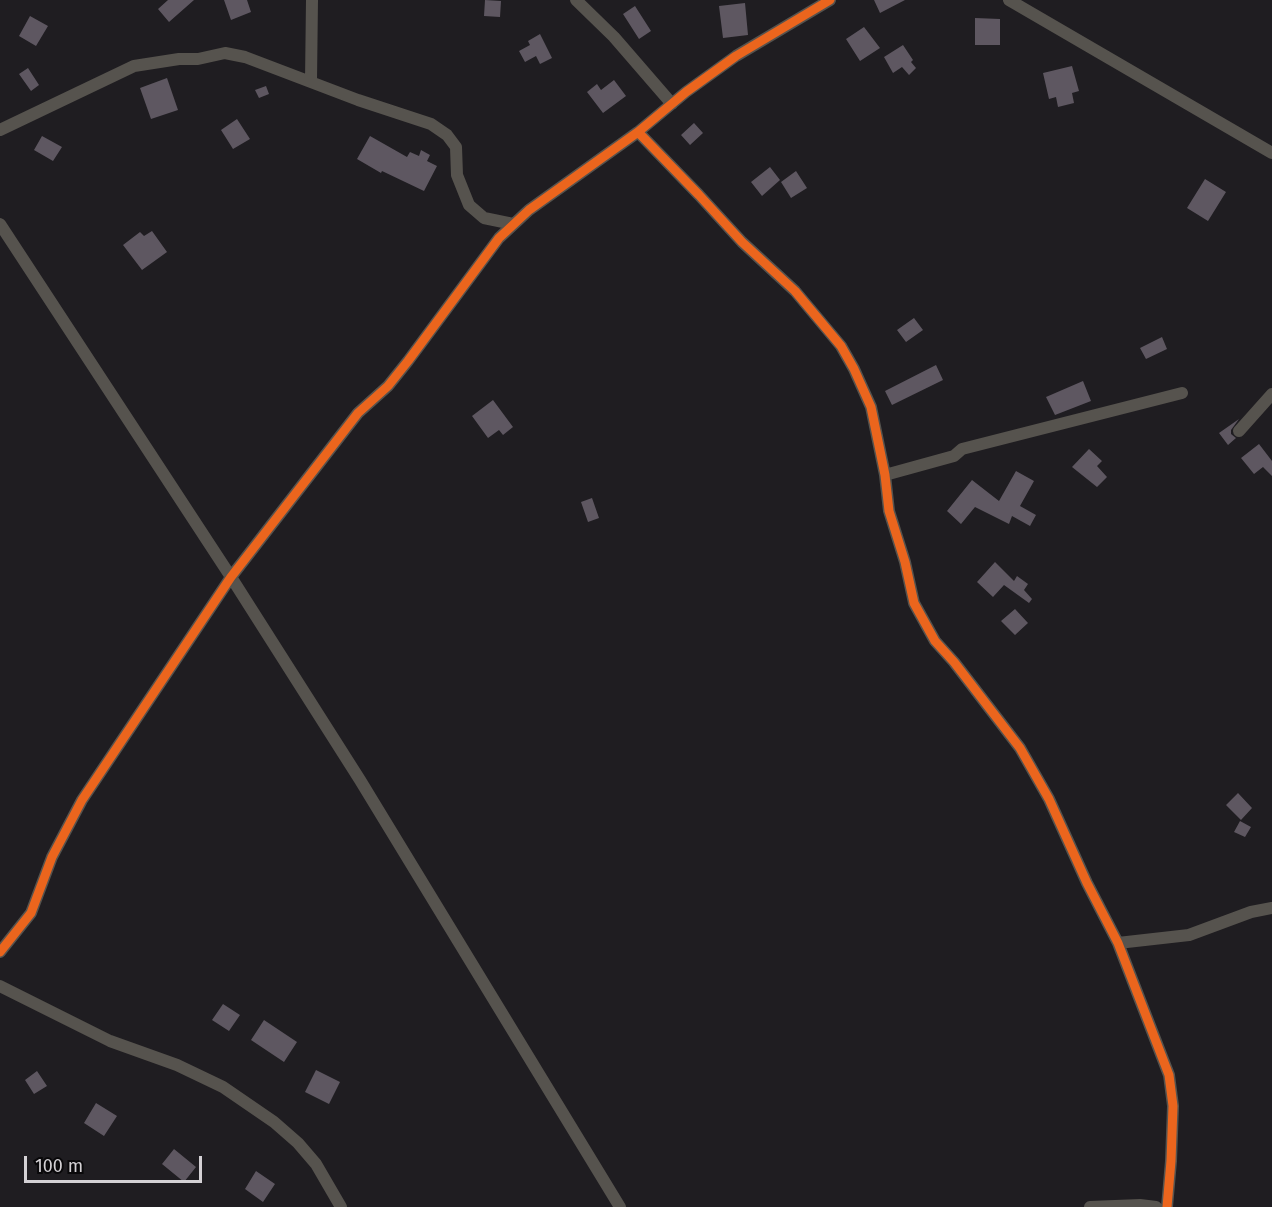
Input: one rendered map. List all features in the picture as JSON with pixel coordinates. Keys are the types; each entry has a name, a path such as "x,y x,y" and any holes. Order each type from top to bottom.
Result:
{"street":[{"path":"311,81 312,0"},
{"path":"576,0 614,37 672,104"},
{"path":"0,952 32,914 52,857 82,800 231,577 358,413 388,386 408,361 499,238 529,210 638,132 736,56 830,0"},
{"path":"1009,0 1272,153"},
{"path":"0,130 134,66 198,59 225,53 245,57 358,100 431,124 447,135 456,147 457,175 469,206 484,218 513,224"},
{"path":"638,132 742,243 795,291 841,346 871,407 885,475 889,511 910,580 914,603 921,619 935,641 954,662 1020,748 1049,799 1087,883 1118,943 1169,1075 1173,1106 1167,1207"},
{"path":"0,224 231,577 360,780 620,1207"},
{"path":"885,475 954,456 962,449 1182,393"},
{"path":"1239,431 1272,394"},
{"path":"1118,943 1189,935 1251,912 1272,908"},
{"path":"0,986 110,1041 177,1065 223,1087 274,1122 298,1143 316,1164 341,1207"},
{"path":"1090,1207 1140,1205 1155,1207"}],"building":[{"path":"168,0 194,0 169,22 158,9"},
{"path":"224,0 247,0 251,12 231,20"},
{"path":"485,0 501,1 500,17 484,16"},
{"path":"874,0 905,0 880,13"},
{"path":"745,3 748,35 723,38 719,6"},
{"path":"635,6 651,31 639,39 623,14"},
{"path":"30,16 48,26 36,46 19,36"},
{"path":"975,18 1000,19 1000,45 975,45"},
{"path":"864,27 880,48 860,61 846,39"},
{"path":"540,34 552,58 540,64 536,56 525,62 519,51 530,45 528,41"},
{"path":"903,45 916,68 909,75 902,67 893,73 884,57"},
{"path":"1072,66 1079,91 1072,93 1074,103 1058,107 1056,97 1049,99 1043,73"},
{"path":"28,68 39,85 31,91 19,74"},
{"path":"167,78 178,110 151,119 140,88"},
{"path":"614,80 626,96 603,113 587,92 597,84 601,90"},
{"path":"266,86 269,94 259,98 255,90"},
{"path":"237,119 250,139 233,149 221,130"},
{"path":"694,123 703,133 690,145 681,135"},
{"path":"42,136 62,147 53,161 34,150"},
{"path":"370,136 407,157 410,152 419,156 421,150 430,155 427,161 437,166 424,191 382,171 381,173 357,159"},
{"path":"770,167 780,180 762,196 751,182"},
{"path":"796,171 807,188 791,198 781,182"},
{"path":"1205,179 1226,192 1208,221 1187,208"},
{"path":"152,231 167,252 142,270 123,245 140,232 144,236"},
{"path":"914,318 923,330 906,342 897,330"},
{"path":"1162,337 1167,349 1146,359 1140,348"},
{"path":"936,365 943,380 892,405 885,391"},
{"path":"1083,381 1091,401 1055,415 1046,397"},
{"path":"493,400 513,427 503,435 499,430 488,438 472,416"},
{"path":"1239,419 1231,430 1231,434 1236,438 1228,445 1219,433"},
{"path":"1259,444 1272,461 1272,476 1263,467 1254,474 1241,458"},
{"path":"1089,449 1102,461 1097,466 1107,477 1097,487 1072,467"},
{"path":"1016,471 1034,481 1020,506 1036,515 1030,526 1012,516 1009,524 975,507 961,524 947,511 972,480 999,501"},
{"path":"592,498 599,518 588,522 581,502"},
{"path":"995,562 1014,581 1017,576 1028,584 1024,590 1032,599 1029,603 1004,585 993,597 977,582"},
{"path":"1015,609 1028,623 1015,635 1001,621"},
{"path":"1238,793 1252,808 1241,820 1226,805"},
{"path":"1240,821 1251,827 1245,837 1234,832"},
{"path":"223,1004 240,1015 229,1031 212,1020"},
{"path":"264,1020 297,1042 284,1062 251,1040"},
{"path":"316,1070 340,1082 329,1104 305,1092"},
{"path":"37,1071 47,1086 34,1094 25,1080"},
{"path":"96,1103 117,1116 104,1136 84,1123"},
{"path":"174,1149 196,1167 184,1182 162,1164"},
{"path":"256,1171 275,1184 263,1202 245,1189"}],"cycle path":[{"path":"0,952 31,913 52,857 82,800 231,577 358,413 388,386 408,361 499,238 529,210 638,132 686,92 736,56 830,0"},
{"path":"638,132 742,242 795,291 841,346 854,369 871,407 885,475 889,511 905,562 914,603 935,641 954,662 1020,748 1049,799 1087,883 1118,943 1169,1075 1173,1106 1167,1207"}]}
